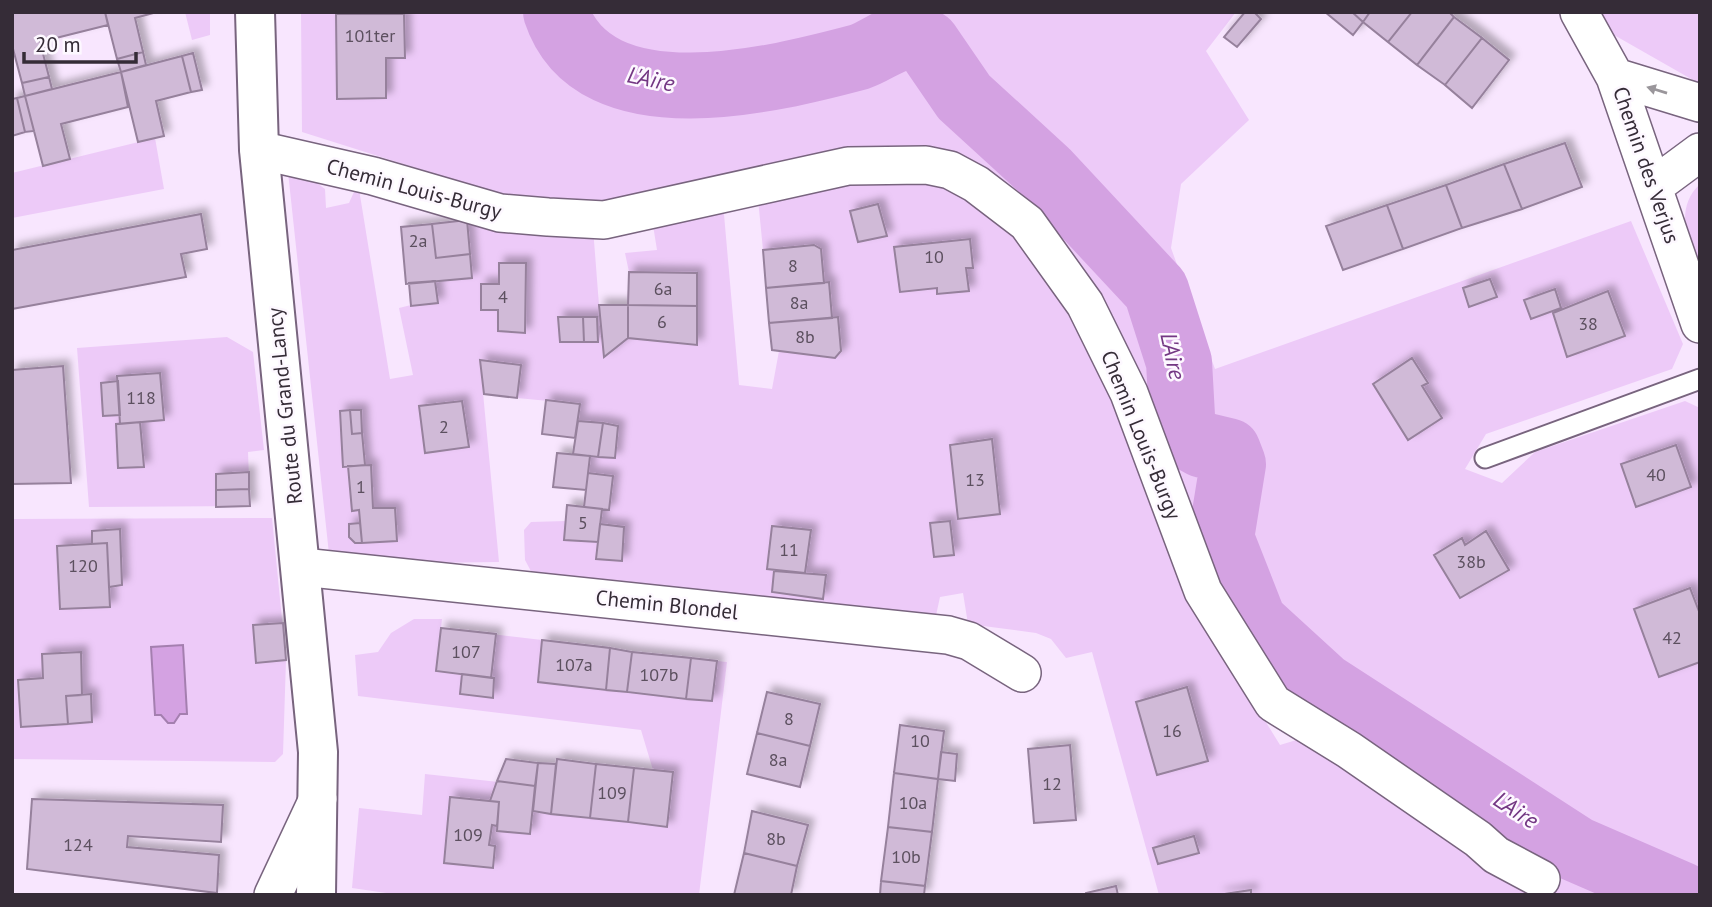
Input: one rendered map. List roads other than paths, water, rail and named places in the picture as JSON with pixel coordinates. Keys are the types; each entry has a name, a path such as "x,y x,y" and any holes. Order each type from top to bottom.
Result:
{"street":[{"name":"Route du Grand-Lancy","path":"255,12 259,150 302,567 318,752 316,895"},
{"name":"Chemin des Verjus","path":"1579,12 1615,77 1700,324"},
{"path":"1615,77 1700,103"},
{"name":"Chemin Louis-Burgy","path":"259,150 373,176 500,213 604,220 848,166 926,165 950,170 976,184 1027,223 1085,304 1129,393 1203,591 1273,703 1349,750 1478,839 1496,855 1541,879"},
{"path":"1654,186 1700,152"},
{"name":"Chemin Blondel","path":"302,567 948,635 969,641 1022,673"},
{"name":"Route du Grand-Lancy","path":"273,895 318,799"}],"lane":[{"path":"1485,458 1700,379"}],"waterway":[{"name":"L'Aire","path":"556,12 577,48 608,70 647,82 691,86 737,82 824,66 859,57 901,38 918,38 927,43 964,97 1046,172 1156,290 1179,362 1183,434 1203,445 1228,451 1233,464 1221,538 1254,622 1324,686 1576,849 1682,895"}]}
